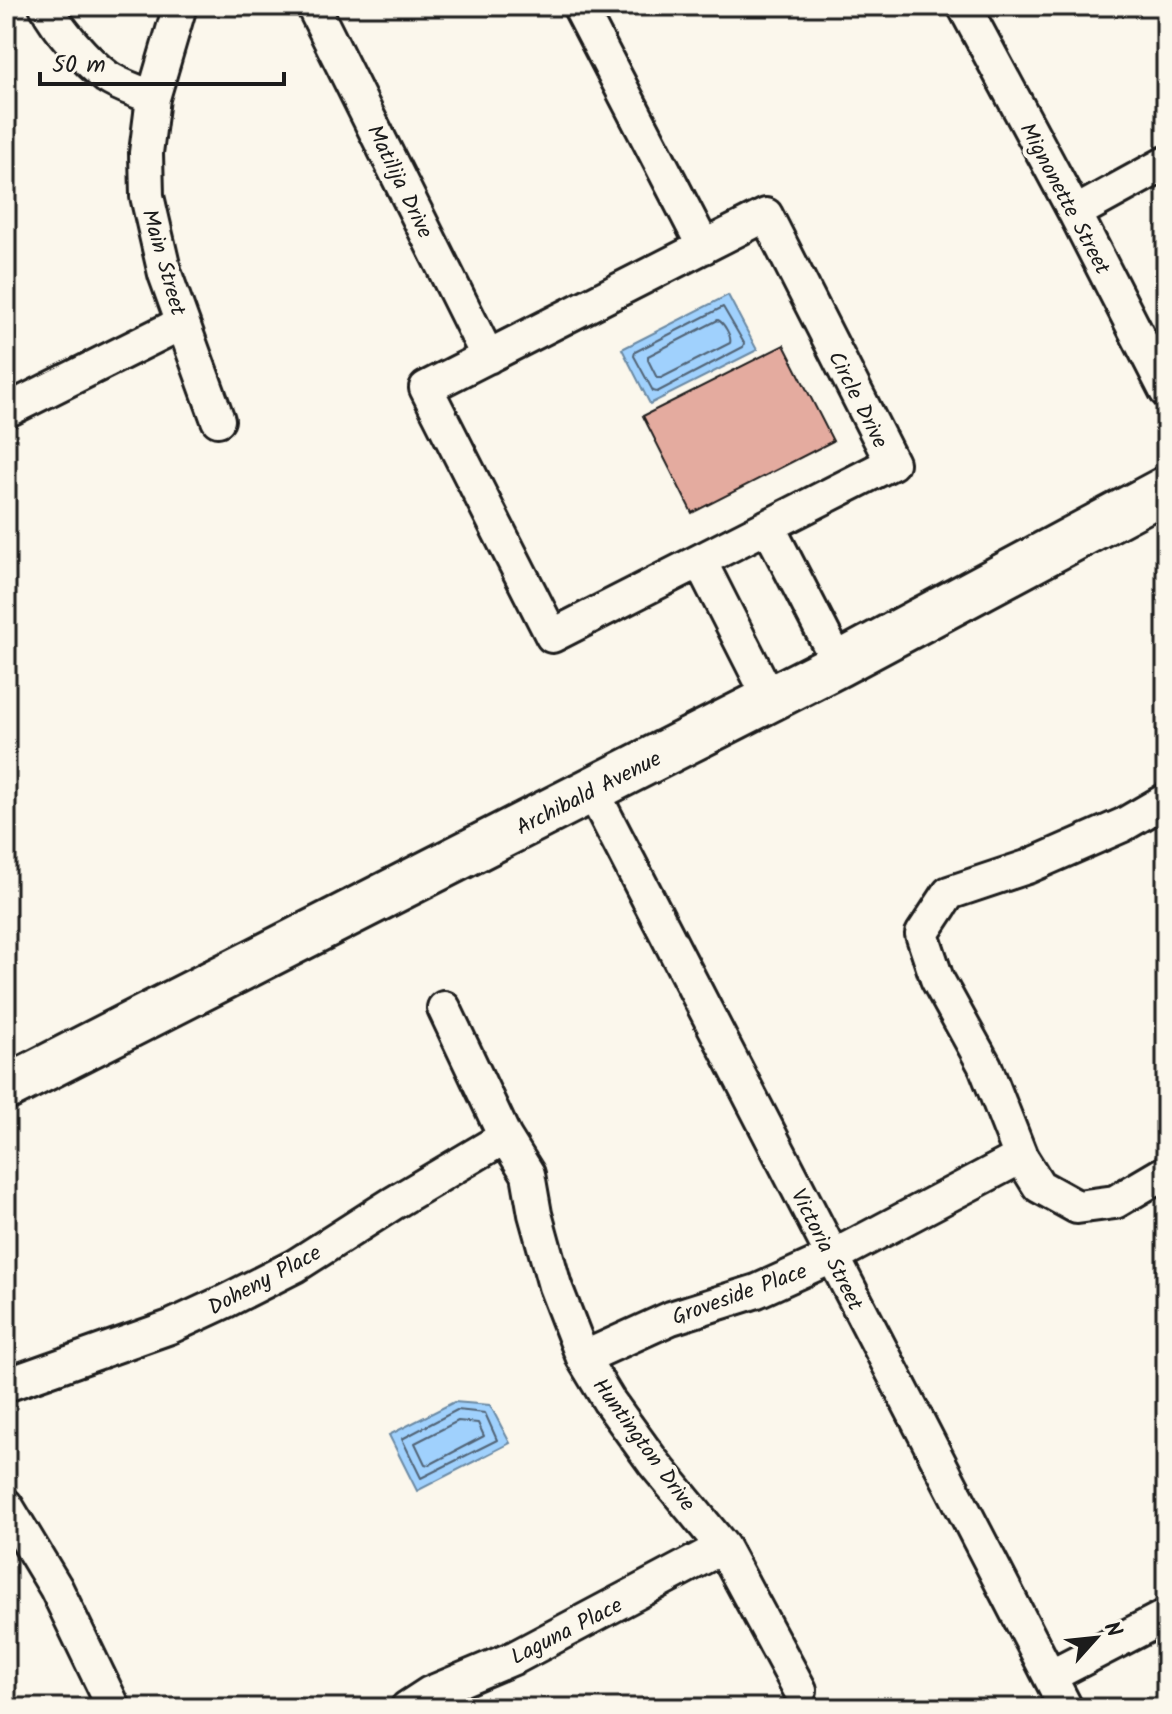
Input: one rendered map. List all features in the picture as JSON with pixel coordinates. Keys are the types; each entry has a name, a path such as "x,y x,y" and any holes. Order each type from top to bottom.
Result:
{"main road":[{"name":"Archibald Avenue","path":"6,1088 839,664 1166,489"}],"street":[{"path":"46,6 108,78 153,98"},
{"name":"Main Street","path":"180,6 153,98 146,153 147,196 165,274 218,420"},
{"name":"Matilija Drive","path":"313,6 488,357"},
{"path":"579,6 704,247"},
{"name":"Mignonette Street","path":"964,6 1166,391"},
{"path":"1075,213 1166,163"},
{"name":"Circle Drive","path":"766,215 892,463 552,636 426,388 704,247 766,215"},
{"path":"6,411 182,323"},
{"path":"768,526 839,664"},
{"path":"700,561 770,699"},
{"name":"Victoria Street","path":"592,790 1066,1708"},
{"path":"1166,800 1123,825 1027,867 949,893 922,934 937,979 985,1066 1021,1157 1039,1186 1077,1207 1115,1202 1166,1172"},
{"name":"Huntington Drive","path":"444,1008 505,1137 528,1174 535,1214 555,1286 583,1358 609,1401 653,1462 723,1547 800,1690"},
{"name":"Doheny Place","path":"6,1385 170,1327 226,1301 295,1266 505,1137"},
{"name":"Groveside Place","path":"583,1358 671,1318 757,1291 832,1257 1021,1157"},
{"path":"6,1505 56,1588 114,1708"},
{"name":"Laguna Place","path":"407,1708 430,1693 516,1657 723,1547"},
{"path":"1050,1676 1166,1616"}],"water":[{"path":"728,295 757,350 650,404 622,349"},
{"path":"454,1402 490,1405 510,1443 417,1491 389,1435"}],"building":[{"path":"784,345 833,441 692,513 643,416"}]}
